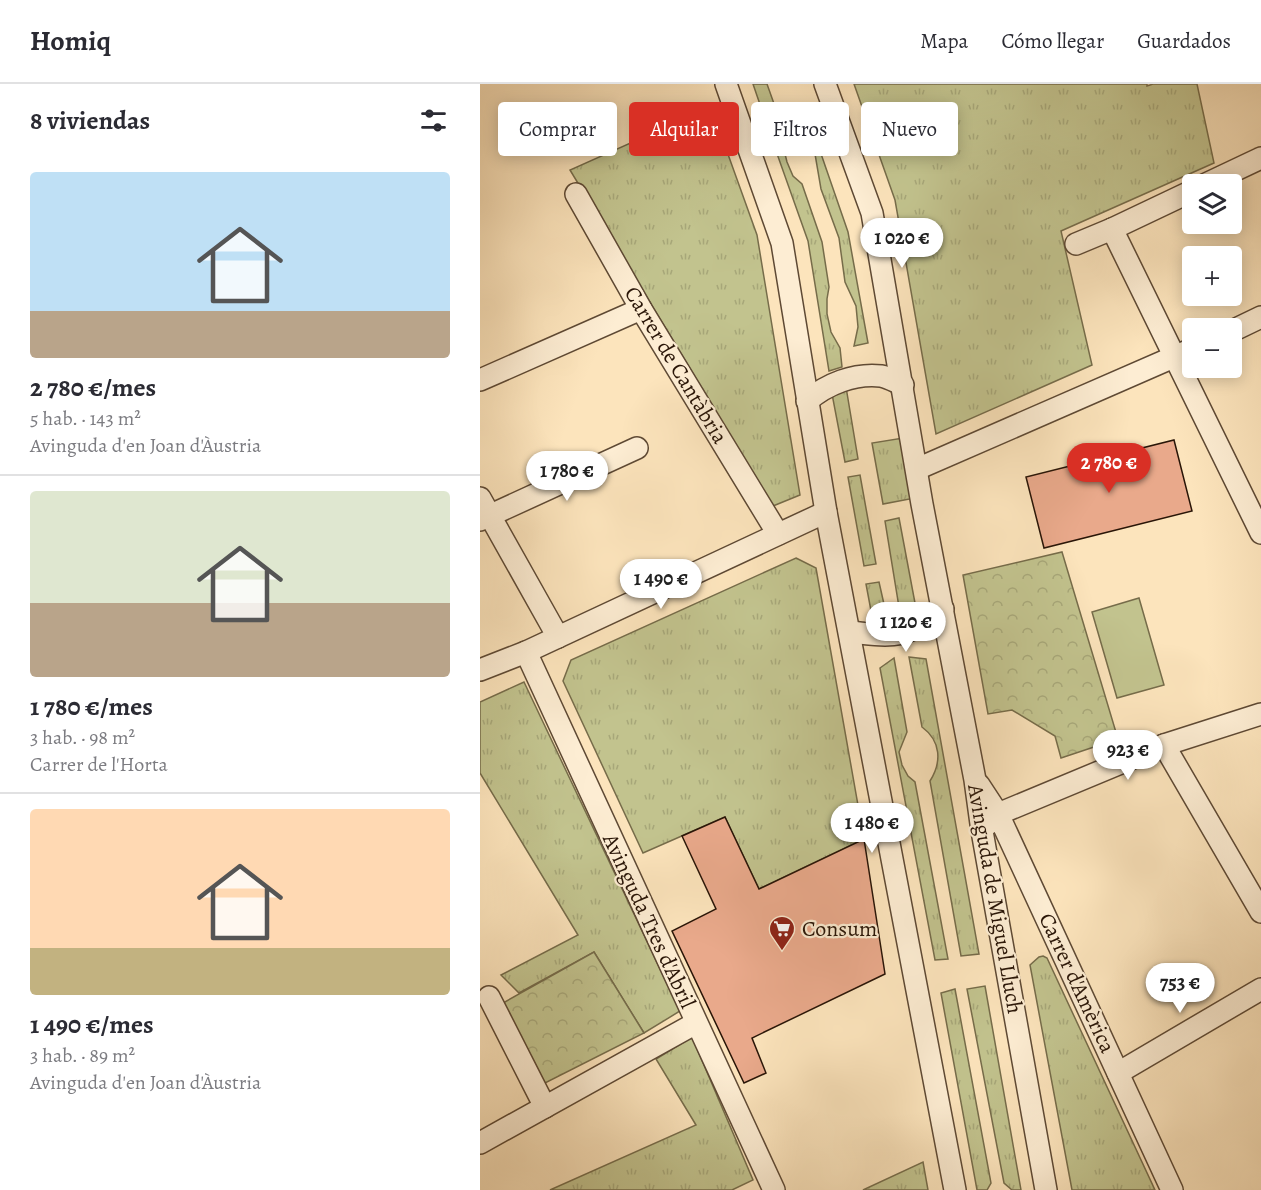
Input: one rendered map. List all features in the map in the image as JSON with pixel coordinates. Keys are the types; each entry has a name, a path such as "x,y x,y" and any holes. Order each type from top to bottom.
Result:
{"street":[{"path":"726,84 782,243 826,512 955,1190"},
{"name":"Avinguda de Miguel Lluch","path":"825,84 872,213 975,780 982,831 1046,1190"},
{"path":"1227,174 1261,158"},
{"name":"Carrer de Cantàbria","path":"576,194 642,309 778,534"},
{"path":"1076,244 1182,196"},
{"path":"1112,229 1182,350"},
{"path":"480,380 642,309"},
{"path":"1242,326 1261,317"},
{"path":"917,469 1182,354"},
{"path":"807,401 819,390 855,376 883,376 903,385"},
{"path":"1195,378 1261,533"},
{"path":"558,637 483,511 637,448"},
{"path":"480,670 526,652 826,512"},
{"path":"850,632 896,635 917,629 943,609"},
{"name":"Avinguda Tres d'Abril","path":"526,652 774,1190"},
{"path":"982,831 998,814 1164,745 1261,714"},
{"path":"1164,745 1261,912"},
{"name":"Carrer d'Amèrica","path":"975,780 998,814 1172,1190"},
{"path":"1118,1073 1261,989"},
{"path":"489,997 545,1107"},
{"path":"480,1143 696,1023"}],"green space":[{"path":"753,84 767,84 773,102 759,102"},
{"path":"854,84 1147,84 1147,86 1197,84 1214,163 1189,174 1182,174 1182,177 1061,231 1092,365 936,434 895,200 879,156 958,156 958,102 861,102 861,104"},
{"path":"629,144 629,156 729,156 757,235 800,495 773,506 570,170 601,156 617,156 617,149"},
{"path":"778,156 786,156 793,176 802,184 822,242 829,287 827,314 831,332 840,348 842,367 829,371 808,241"},
{"path":"815,156 822,156 848,232 868,343 854,346 858,327 856,306 845,282 839,238 821,189"},
{"path":"846,387 858,459 845,462 832,394"},
{"path":"903,438 915,498 883,504 872,443"},
{"path":"860,475 876,564 864,566 848,477"},
{"path":"899,518 915,603 899,607 885,521"},
{"path":"1062,552 1118,739 1061,758 1055,736 1012,710 988,714 963,575"},
{"path":"796,558 816,568 864,839 759,889 725,817 643,853 563,681 571,660"},
{"path":"879,582 886,613 872,616 866,584"},
{"path":"1139,598 1164,685 1117,698 1092,612"},
{"path":"909,657 926,659 979,954 961,956 930,781 936,767 938,752 933,739 922,727"},
{"path":"894,658 907,732 899,752 902,765 908,776 915,782 948,959 935,960 880,668"},
{"path":"524,682 680,1011 644,1033 594,952 519,993 501,975 578,935 480,773 480,702"},
{"path":"594,952 644,1033 545,1083 503,1003"},
{"path":"1043,956 1047,958 1155,1190 1072,1190 1030,965"},
{"path":"985,986 1021,1190 1012,1190 1004,1183 967,989"},
{"path":"955,989 991,1183 987,1190 977,1190 941,993"},
{"path":"692,1037 753,1180 732,1190 550,1190 696,1125 656,1059"},
{"path":"923,1162 928,1190 863,1190"}],"building":[{"path":"1174,440 1192,511 1044,548 1026,477"},
{"name":"Consum","path":"725,817 759,889 864,839 885,974 752,1038 766,1073 744,1083 672,931 716,909 682,836"}],"place":[{"name":"Consum","path":"782,952"}]}
